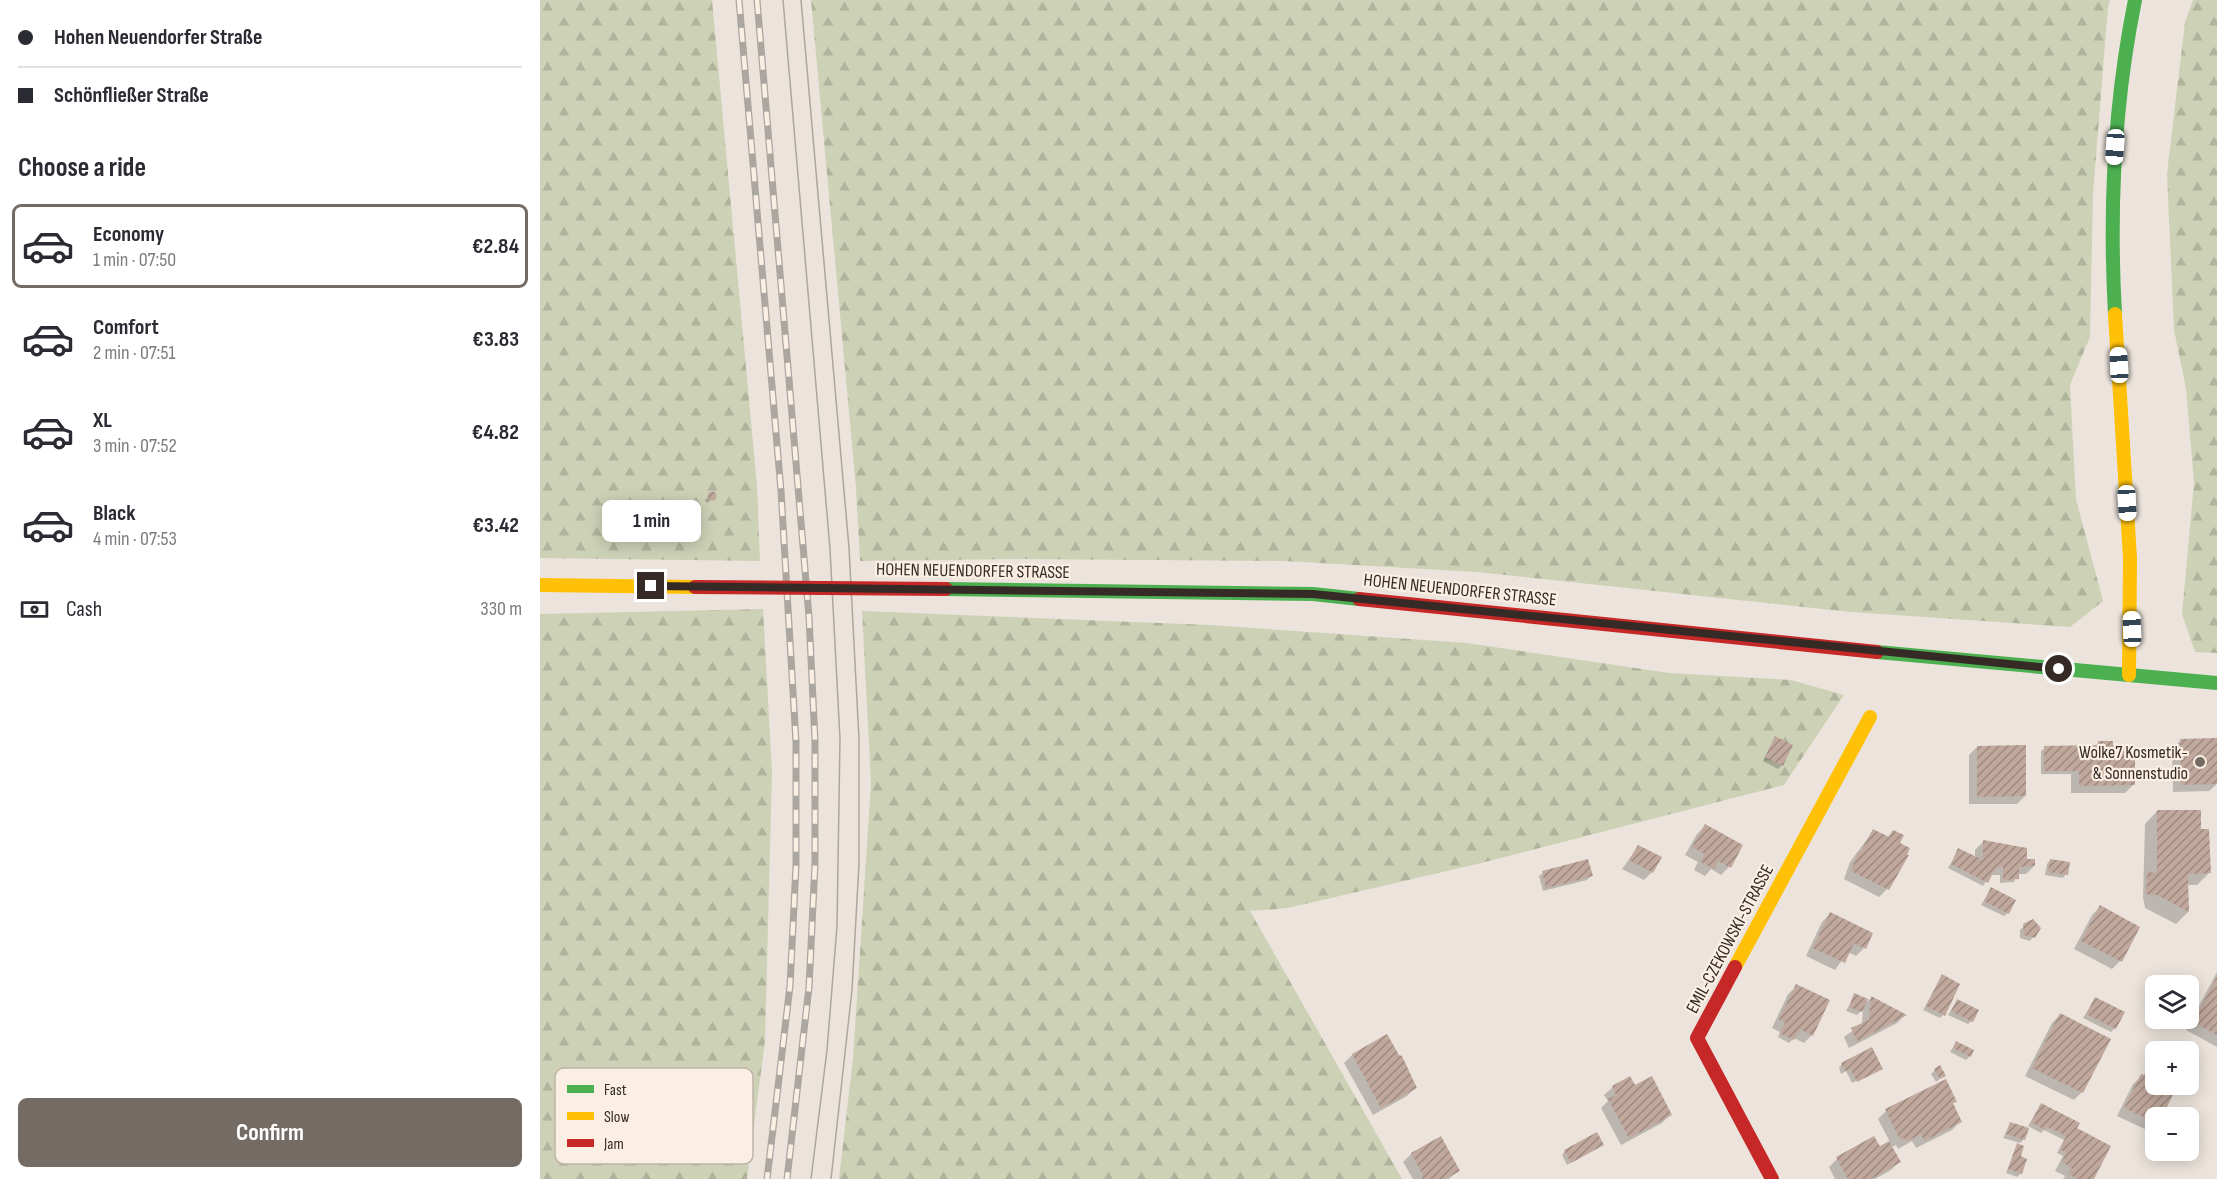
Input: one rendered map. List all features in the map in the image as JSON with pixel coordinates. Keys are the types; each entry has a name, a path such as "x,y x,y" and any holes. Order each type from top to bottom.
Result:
{"main road":[{"path":"2129,675 2132,629 2114,273 2113,168 2119,84 2135,0"},
{"name":"HOHEN NEUENDORFER STRASSE","path":"540,585 1313,594 1878,652 2217,683"},
{"name":"EMIL-CZEKOWSKI-STRASSE","path":"1772,1179 1697,1038 1870,717"}],"green space":[{"path":"540,0 712,0 757,486 760,561 540,558"},
{"path":"811,0 2110,0 2093,194 2090,337 2070,385 2076,499 2103,601 2070,627 1851,612 1477,572 1284,561 1017,559 860,561 856,488"},
{"path":"2193,0 2217,0 2217,653 2195,652 2182,614 2194,483 2186,388 2174,330 2167,174 2185,22"},
{"path":"763,609 772,772 765,1041 753,1133 753,1068 555,1068 555,1164 749,1164 747,1179 540,1179 540,614"},
{"path":"862,611 1210,625 1467,643 1669,673 1791,680 1844,695 1784,785 1477,864 1288,908 1250,911 1402,1179 839,1179 853,1058 871,783"}],"building":[{"path":"712,491 717,496 712,501 707,496"},
{"path":"1775,736 1793,745 1783,766 1765,757"},
{"path":"2217,738 2217,784 2181,785 2180,739"},
{"path":"2098,741 2113,741 2113,745 2135,745 2135,785 2079,786 2079,771 2044,771 2044,746 2098,745"},
{"path":"2026,745 2026,796 1977,797 1977,746"},
{"path":"2157,810 2201,810 2201,829 2209,829 2211,873 2188,874 2189,912 2157,895 2146,894 2147,872 2157,873"},
{"path":"1705,824 1743,845 1731,868 1718,861 1714,869 1701,862 1705,854 1692,847"},
{"path":"1873,829 1889,837 1893,830 1904,835 1900,843 1910,848 1907,855 1909,855 1889,890 1851,871 1858,852 1861,851"},
{"path":"1983,840 2027,848 2027,859 2035,859 2035,866 2019,867 2019,879 2003,880 2003,867 1996,867 1988,883 1951,864 1958,848 1983,860"},
{"path":"1638,845 1662,857 1653,873 1629,860"},
{"path":"1588,859 1593,876 1546,888 1542,871"},
{"path":"2050,859 2070,862 2068,875 2048,872"},
{"path":"1991,887 2016,900 2009,914 1984,901"},
{"path":"2100,905 2140,927 2122,962 2081,941"},
{"path":"1830,912 1873,933 1866,949 1854,943 1845,963 1813,948"},
{"path":"2033,919 2041,928 2035,938 2024,935 2023,924"},
{"path":"1942,974 1960,984 1945,1016 1926,1006"},
{"path":"2217,976 2217,1035 2199,1025 2199,1010"},
{"path":"1796,984 1830,1000 1813,1036 1800,1029 1794,1040 1780,1033 1785,1023 1779,1019"},
{"path":"1854,993 1868,999 1862,1012 1849,1007"},
{"path":"1871,996 1907,1015 1857,1041 1851,1028 1869,1020"},
{"path":"2095,997 2125,1012 2116,1029 2086,1014"},
{"path":"1957,999 1979,1010 1973,1022 1951,1011"},
{"path":"2060,1013 2111,1039 2083,1093 2032,1068"},
{"path":"1387,1034 1399,1055 1402,1056 1417,1088 1381,1108 1352,1054"},
{"path":"1956,1041 1974,1050 1971,1057 1953,1048"},
{"path":"1872,1047 1883,1069 1857,1082 1850,1069 1845,1071 1841,1063"},
{"path":"1940,1065 1946,1076 1940,1079 1934,1069"},
{"path":"2141,1074 2145,1076 2145,1095 2173,1095 2167,1107 2145,1107 2145,1118 2124,1108"},
{"path":"1630,1076 1635,1085 1652,1076 1672,1115 1629,1138 1608,1099 1616,1095 1612,1086"},
{"path":"1946,1079 1957,1102 1953,1103 1962,1122 1924,1141 1921,1134 1906,1142 1904,1138 1900,1140 1885,1109"},
{"path":"2041,1103 2080,1123 2077,1128 2111,1146 2094,1179 2078,1179 2068,1174 2072,1168 2062,1162 2066,1153 2060,1149 2066,1136 2048,1127 2045,1130 2031,1122"},
{"path":"2010,1122 2029,1128 2025,1140 2006,1134"},
{"path":"1597,1132 1604,1145 1571,1163 1564,1150"},
{"path":"1441,1136 1460,1171 1445,1179 1422,1179 1423,1175 1411,1153"},
{"path":"1874,1136 1880,1146 1889,1141 1901,1162 1871,1179 1848,1179 1836,1157"},
{"path":"2017,1143 2024,1146 2021,1156 2027,1159 2022,1174 2008,1169"}],"tram line":[{"path":"783,0 830,549 840,739 837,926 827,1050 811,1179"},
{"path":"801,0 849,548 859,739 859,864 852,990 831,1179"}],"railway":[{"path":"739,0 781,491 796,742 796,865 790,986 767,1179"},
{"path":"757,0 809,617 815,741 815,864 809,987 787,1179"}],"traffic: fast":[{"path":"2115,314 2113,274 2115,156 2122,78 2135,0"},
{"path":"946,589 1313,594 1359,599"},
{"path":"1877,652 2217,683"}],"traffic: slow":[{"path":"2115,314 2130,558 2129,675"},
{"path":"540,585 695,587"},
{"path":"1735,967 1870,717"}],"traffic: jam":[{"path":"695,587 946,589"},
{"path":"1359,599 1877,652"},
{"path":"1735,967 1697,1038 1772,1179"}],"place":[{"name":"Wolke7 Kosmetik- & Sonnenstudio","path":"2200,762"}],"route":[{"path":"651,586 1313,594 1361,597 2059,669"}]}
